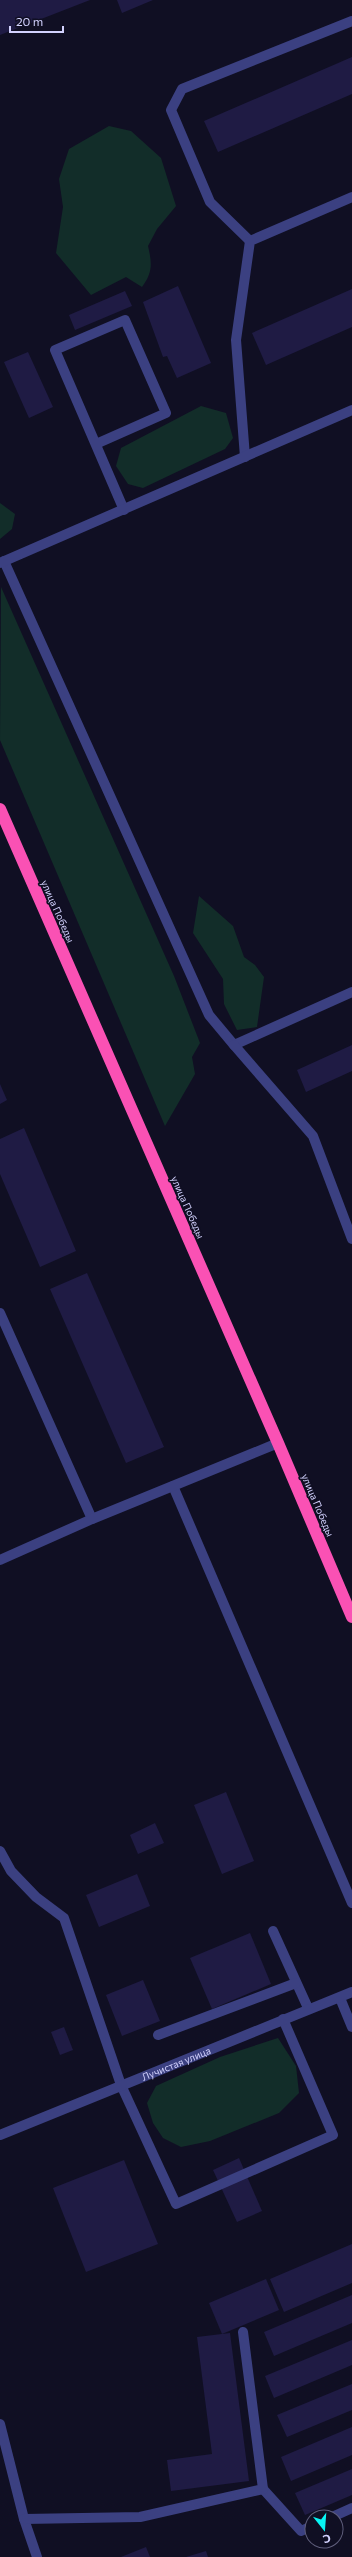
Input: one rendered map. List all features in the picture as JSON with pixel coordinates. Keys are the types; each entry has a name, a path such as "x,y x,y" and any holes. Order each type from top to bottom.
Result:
{"highway":[{"name":"улица Победы","path":"0,809 278,1442 352,1616"}],"street":[{"path":"250,240 210,202 171,110 182,89 352,21"},
{"path":"250,240 352,197"},
{"path":"245,457 236,340 250,240"},
{"path":"96,444 166,413 126,320 55,350 124,510"},
{"path":"352,410 2,562 209,1016 313,1136 352,1239"},
{"path":"234,1046 352,992"},
{"path":"0,1313 92,1519"},
{"path":"0,1560 92,1519 278,1442"},
{"path":"173,1486 352,1903"},
{"path":"0,1851 11,1871 36,1897 64,1918 121,2085 176,2204 333,2135 283,2019"},
{"path":"273,1930 308,2008"},
{"path":"158,2035 296,1982"},
{"name":"Лучистая улица","path":"0,2135 308,2008 340,1998 352,1992"},
{"path":"340,1998 352,2027"},
{"path":"243,2332 263,2489 301,2531 304,2530"},
{"path":"0,2424 24,2519 37,2557"},
{"path":"24,2519 140,2517 263,2489"}],"green space":[{"path":"109,126 131,131 161,158 176,206 157,229 148,246 151,267 146,282 142,287 126,277 91,295 56,253 63,207 59,179 69,149"},
{"path":"201,406 226,413 233,438 225,449 143,488 128,484 116,466 121,448"},
{"path":"0,503 15,514 12,529 0,539"},
{"path":"1,587 174,976 200,1043 192,1057 195,1074 165,1126 0,740"},
{"path":"199,896 233,926 244,957 255,965 264,977 257,1027 237,1030 224,1004 223,979 193,933"},
{"path":"278,2038 296,2066 299,2093 279,2113 210,2141 181,2147 163,2138 153,2123 147,2103 156,2086 220,2057"}],"building":[{"path":"0,0 90,0 0,35"},
{"path":"117,0 153,0 122,13"},
{"path":"352,57 352,94 218,152 204,121"},
{"path":"178,286 211,363 177,378 167,356 163,357 143,302"},
{"path":"352,289 352,327 266,365 252,333"},
{"path":"125,291 132,306 75,330 69,315"},
{"path":"28,352 53,407 29,418 4,362"},
{"path":"352,1045 352,1071 306,1092 297,1070"},
{"path":"0,1084 7,1100 0,1104"},
{"path":"24,1128 76,1251 40,1267 0,1174 0,1139"},
{"path":"87,1273 164,1447 126,1463 50,1289"},
{"path":"226,1792 254,1861 222,1874 194,1805"},
{"path":"155,1823 164,1843 138,1854 130,1835"},
{"path":"137,1874 150,1906 99,1927 86,1895"},
{"path":"250,1933 271,1984 212,2009 190,1958"},
{"path":"143,1980 160,2021 122,2036 106,1995"},
{"path":"64,2027 73,2050 60,2055 51,2032"},
{"path":"239,2158 262,2211 237,2222 213,2170"},
{"path":"124,2160 158,2244 86,2272 53,2188"},
{"path":"352,2244 352,2283 284,2312 270,2279"},
{"path":"266,2279 279,2310 222,2334 209,2303"},
{"path":"352,2295 352,2323 274,2356 264,2332"},
{"path":"230,2333 249,2481 171,2491 167,2460 212,2454 197,2337"},
{"path":"352,2340 352,2365 274,2398 265,2376"},
{"path":"352,2384 352,2410 287,2437 277,2415"},
{"path":"352,2427 352,2455 291,2481 281,2457"},
{"path":"352,2469 352,2495 319,2509 304,2509 304,2513 295,2493"},
{"path":"146,2547 150,2557 121,2557"},
{"path":"206,2551 208,2557 186,2557"}]}
